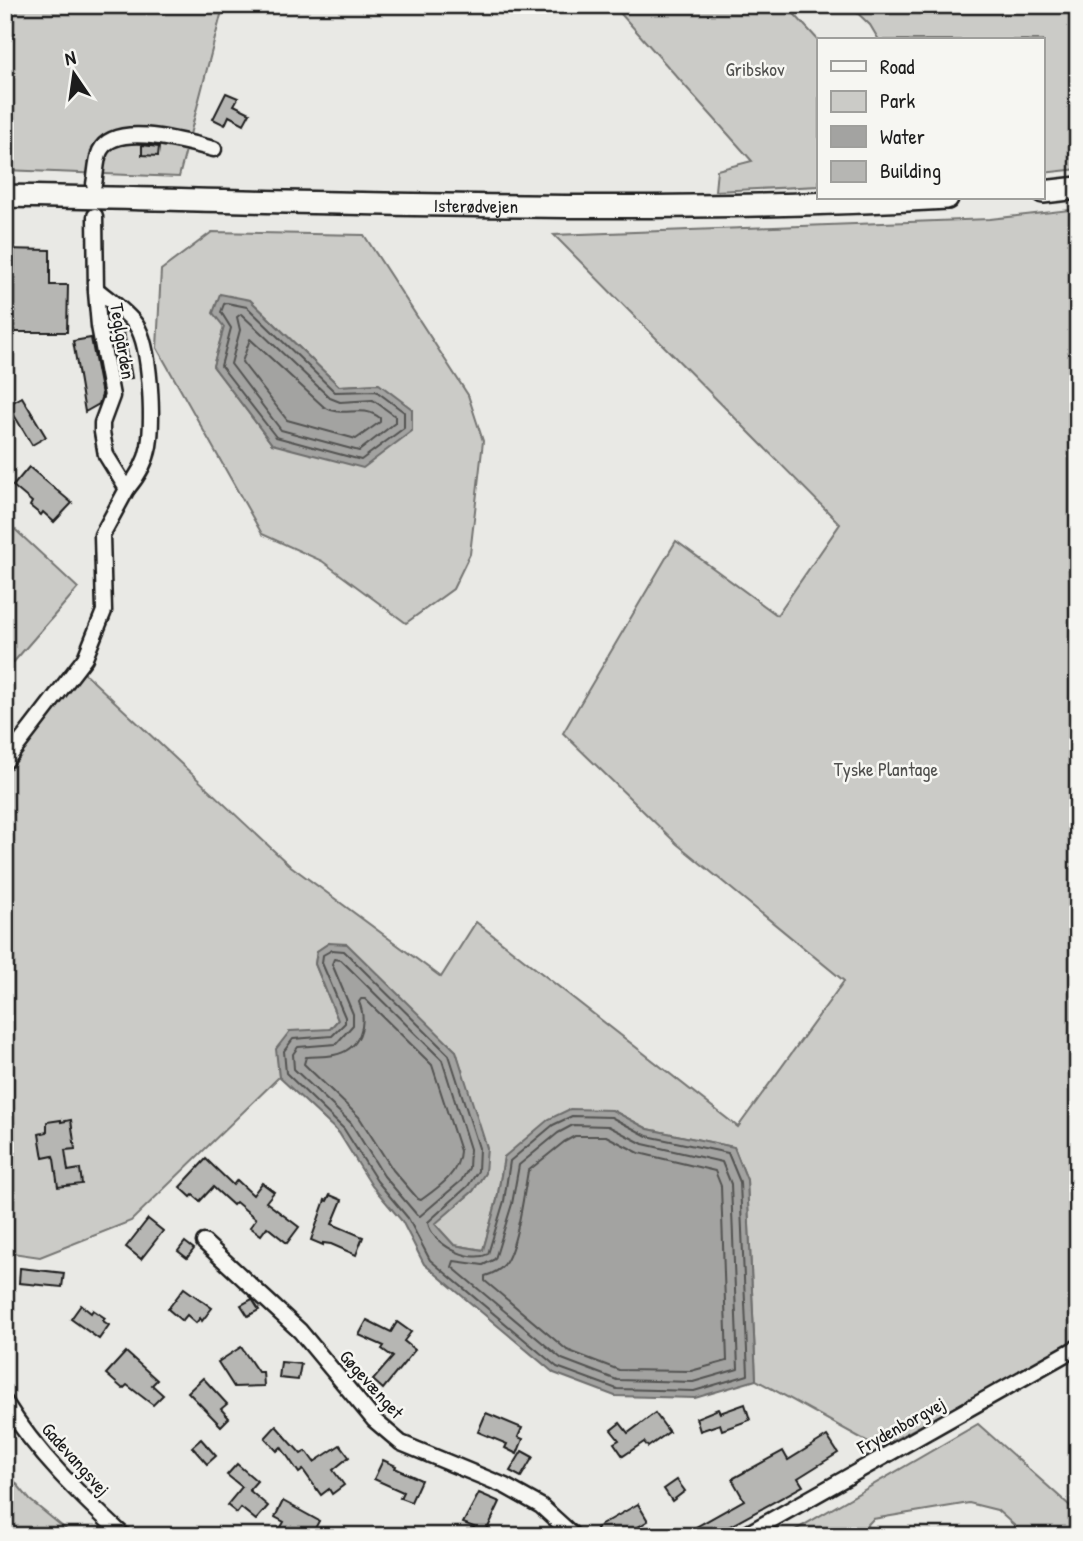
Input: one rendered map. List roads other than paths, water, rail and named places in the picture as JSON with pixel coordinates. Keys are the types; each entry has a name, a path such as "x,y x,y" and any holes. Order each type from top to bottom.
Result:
{"highway":[{"path":"1044,192 1078,188"},
{"name":"Isterødvejen","path":"5,196 614,207 911,200"},
{"path":"5,209 66,197"}],"street":[{"path":"94,184 100,150 108,143 127,135 163,136 214,149"},
{"name":"Teglgården","path":"95,216 99,326 112,396 102,423 102,432 106,455 127,489"},
{"path":"5,762 85,658 104,611 103,535 127,489 140,474 148,449 151,428 145,343 136,325 96,289"},
{"name":"Gøgevænget","path":"204,1242 300,1331 374,1420 401,1443 505,1486 541,1506 574,1536"},
{"name":"Frydenborgvej","path":"743,1536 1078,1347"},
{"name":"Gadevangsvej","path":"5,1402 69,1485 124,1536"}],"water":[{"path":"220,294 250,300 339,386 379,384 412,409 412,431 363,468 272,444 213,366 224,327 213,313"},
{"path":"329,943 347,944 456,1051 487,1148 485,1173 473,1191 435,1224 454,1245 483,1250 497,1200 504,1157 549,1119 570,1109 612,1110 648,1129 734,1147 747,1180 756,1380 695,1398 615,1396 554,1373 424,1264 402,1221 372,1186 339,1133 279,1077 276,1049 290,1031 330,1029 338,1020 315,964 317,951"}],"park label":[{"name":"Gribskov","path":"755,69"},
{"name":"Tyske Plantage","path":"886,769"}]}
